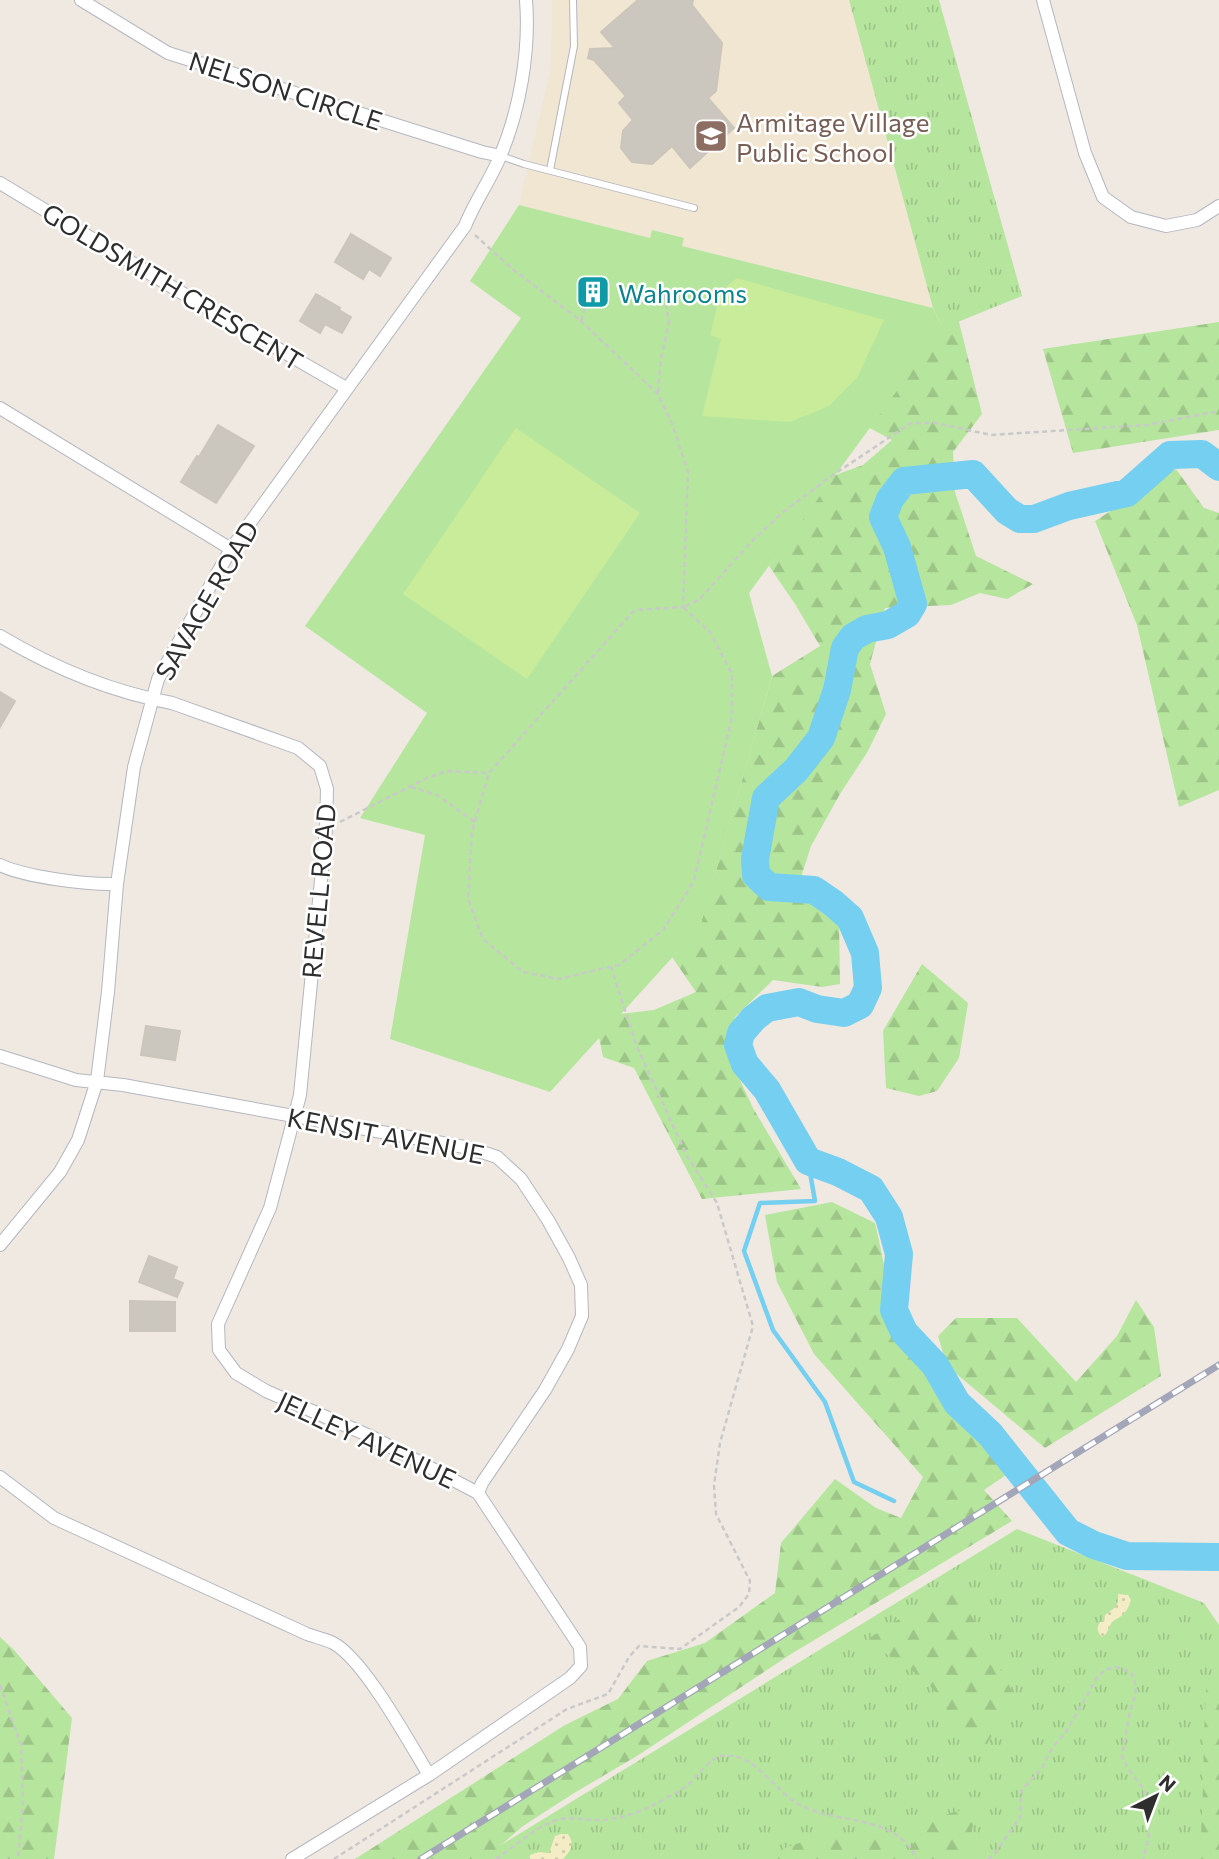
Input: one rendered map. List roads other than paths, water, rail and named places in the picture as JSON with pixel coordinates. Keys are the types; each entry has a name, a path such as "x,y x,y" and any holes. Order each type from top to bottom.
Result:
{"street":[{"name":"NELSON CIRCLE","path":"81,0 168,53 501,156"},
{"name":"SAVAGE ROAD","path":"0,1245 60,1172 78,1140 97,1082 117,884 134,767 151,699 166,663 231,549 465,226 501,156 516,106 523,72 526,0"},
{"path":"1043,0 1085,153 1103,197 1131,217 1166,226 1197,220 1219,206"},
{"name":"GOLDSMITH CRESCENT","path":"0,183 346,388"},
{"path":"0,408 231,549"},
{"name":"REVELL ROAD","path":"0,636 38,658 298,748 320,766 327,789 326,829 300,1095 295,1116"},
{"path":"0,865 42,876 101,885 117,884"},
{"name":"KENSIT AVENUE","path":"0,1056 76,1080 470,1147 497,1157 521,1179 569,1258 581,1285 582,1316 568,1349 545,1390 478,1493"},
{"name":"JELLEY AVENUE","path":"295,1116 270,1208 218,1324 219,1350 236,1373 266,1391 372,1437 478,1493 580,1647 581,1666 570,1678 429,1776"},
{"path":"0,1477 54,1518 307,1634 335,1644 353,1661 385,1703 429,1776 292,1859"}],"lane":[{"path":"550,170 574,46 573,0"},
{"path":"501,156 694,208"}],"waterway":[{"path":"1219,467 1202,454 1170,455 1127,493 1069,506 1034,519 1020,519 1007,511 973,474 904,481 890,499 883,517 897,547 913,604 907,614 888,625 867,629 853,637 845,648 837,690 821,738 796,770 766,798 755,859 756,875 769,887 814,890 850,918 865,953 868,988 860,1005 844,1013 817,1009 799,1002 767,1008 741,1033 738,1045 745,1064 767,1090 808,1161 838,1172 871,1189 889,1217 899,1254 894,1310 904,1332 935,1365 957,1403 990,1434 1068,1532 1094,1545 1127,1556 1219,1557"},
{"path":"808,1161 815,1201 760,1203 744,1251 773,1330 825,1402 854,1482 894,1501"}],"railway":[{"path":"421,1859 1219,1365"}],"place":[{"name":"Armitage Village Public School","path":"711,136"},
{"name":"Wahrooms","path":"593,292"}]}
